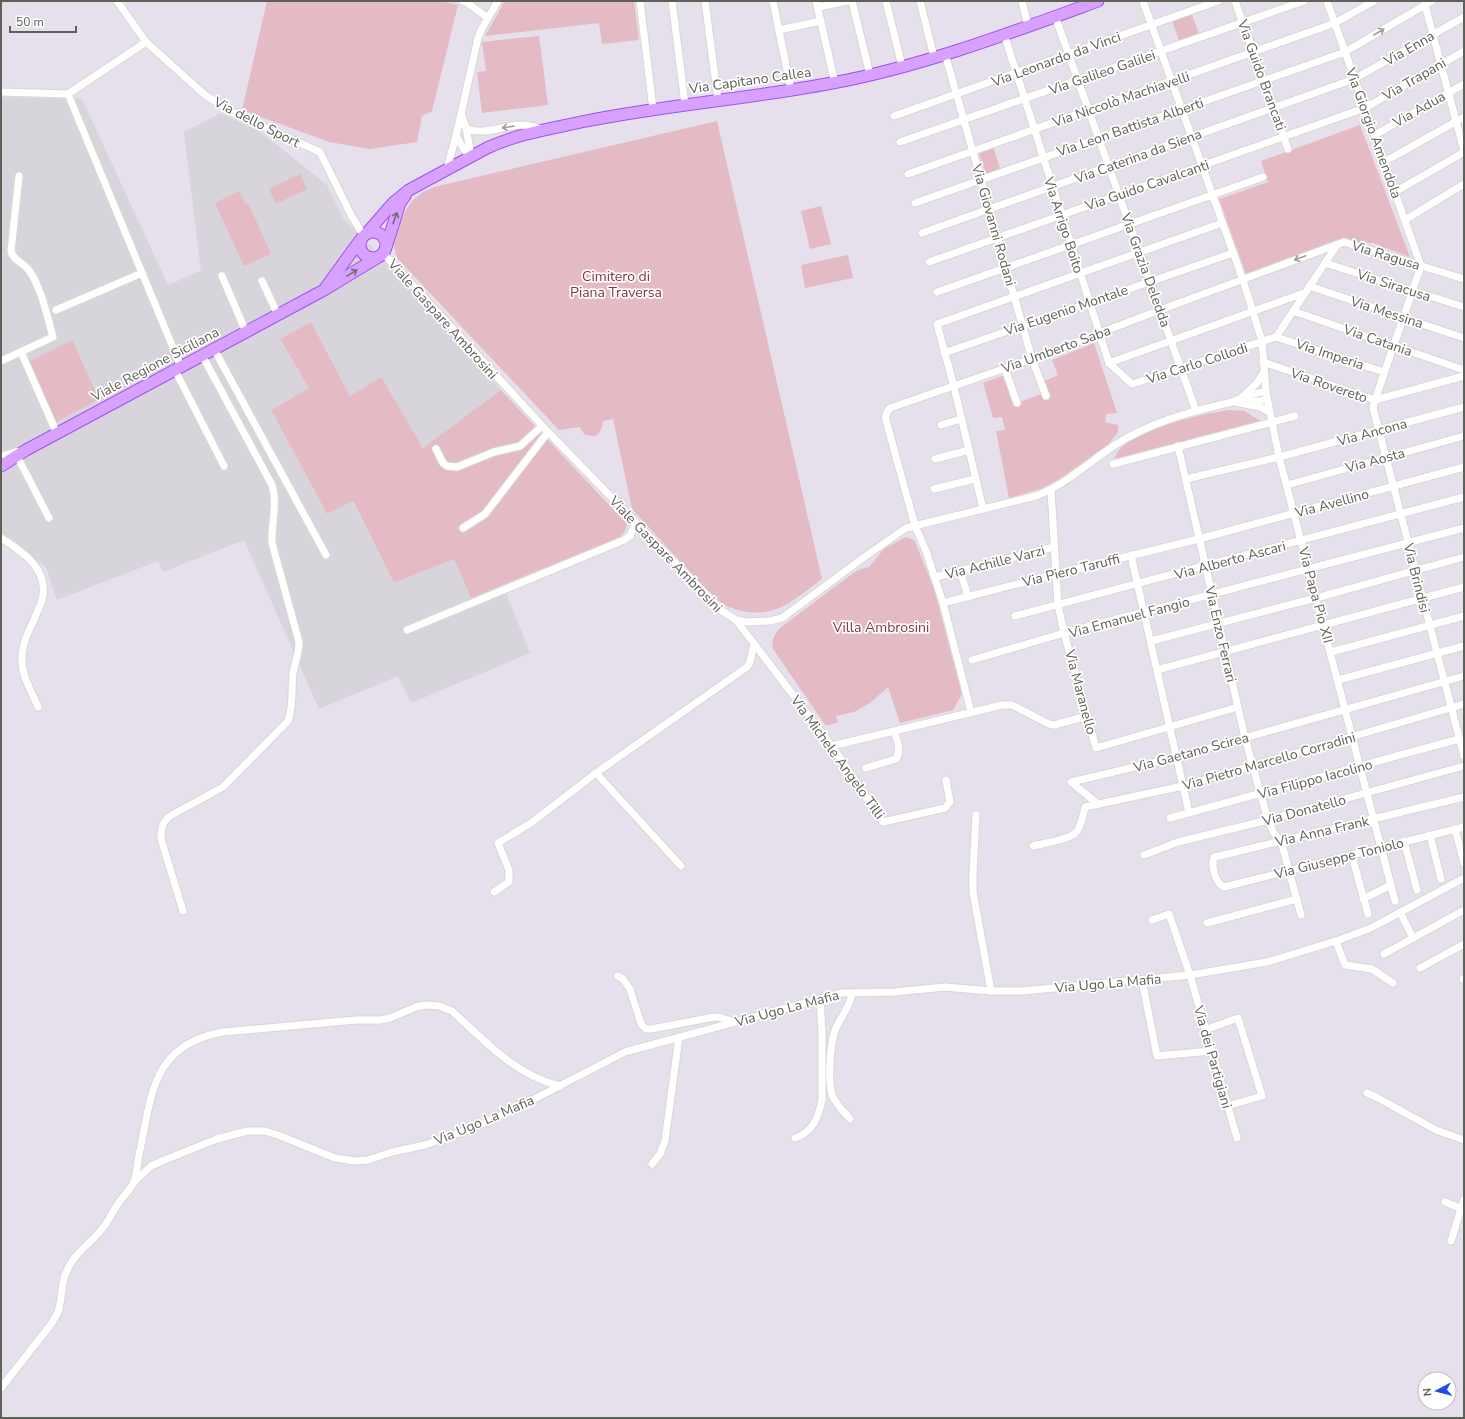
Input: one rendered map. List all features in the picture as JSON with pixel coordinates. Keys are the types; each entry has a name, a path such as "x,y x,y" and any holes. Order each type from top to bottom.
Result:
{"main road":[{"name":"Via Capitano Callea","path":"324,290 364,236 393,203 410,190 471,155 499,142 546,129 653,108 791,90 835,83 870,75 945,54 1098,1"},
{"path":"383,253 385,242 381,235 374,232 364,236 360,245 362,253 368,257 373,258 383,253 400,203 410,190"},
{"name":"Viale Regione Siciliana","path":"1,466 56,434 324,290 383,253"}],"street":[{"name":"Via dello Sport","path":"117,1 146,42 205,95 220,106 274,133 320,152 351,215 364,236"},
{"path":"463,1 488,18"},
{"path":"447,169 478,38 498,1"},
{"path":"640,1 653,108"},
{"path":"672,1 685,104"},
{"path":"704,1 718,100"},
{"path":"773,1 791,90"},
{"path":"835,83 817,4 848,1"},
{"path":"852,1 870,75"},
{"path":"886,1 902,66"},
{"path":"920,1 934,57"},
{"path":"1022,1 1028,26"},
{"name":"Via Papa Pio XII","path":"1143,1 1243,280 1262,341 1266,396 1279,457 1395,901"},
{"name":"Via Leonardo da Vinci","path":"894,116 1218,1"},
{"name":"Via Guido Brancati","path":"1236,1 1288,149"},
{"name":"Via Galileo Galilei","path":"900,142 1304,1"},
{"name":"Via Giorgio Amendola","path":"1327,1 1421,266"},
{"name":"Via Niccolò Machiavelli","path":"908,174 1335,23 1363,4 1374,1"},
{"name":"Via Leon Battista Alberti","path":"915,203 1345,52 1425,3 1432,1"},
{"path":"1395,192 1464,151 1455,122 1425,3"},
{"name":"Via Grazia Deledda","path":"1056,16 1196,411"},
{"name":"Via Enna","path":"1354,79 1464,17"},
{"path":"779,30 821,21"},
{"name":"Via Arrigo Boito","path":"1004,34 1109,363 1132,384"},
{"path":"1,92 68,94 146,42"},
{"name":"Via Trapani","path":"1365,108 1464,50"},
{"name":"Via Giovanni Rodani","path":"945,54 1032,359 1046,396"},
{"name":"Via Caterina da Siena","path":"922,234 1354,79"},
{"name":"Via Adua","path":"1375,135 1464,84"},
{"path":"68,94 142,273 178,368 224,466"},
{"name":"Via Guido Cavalcanti","path":"929,262 1365,108"},
{"path":"460,113 466,128 471,155"},
{"path":"1384,162 1464,117"},
{"path":"466,128 471,131 480,131 521,125 546,129"},
{"path":"456,136 465,151 471,155"},
{"path":"1,361 53,337 43,300 32,276 28,269 13,257 11,251 19,176"},
{"path":"937,292 1263,177"},
{"path":"1405,220 1464,184"},
{"path":"983,509 954,387 937,324 1222,222"},
{"name":"Via Ragusa","path":"1276,336 1337,244 1344,242 1464,279"},
{"name":"Via Umberto Saba","path":"915,526 886,420 885,415 890,408 1005,369 1337,244"},
{"name":"Viale Gaspare Ambrosini","path":"383,253 542,426 722,611 736,620 759,623 782,618 906,528 1036,496 1051,490 1116,444 1145,429 1169,419 1196,411 1235,402 1261,401 1266,396"},
{"name":"Via Eugenio Montale","path":"944,353 1233,253"},
{"name":"Via Siracusa","path":"1325,263 1464,307"},
{"path":"1375,400 1421,266"},
{"path":"56,310 142,273"},
{"path":"222,276 246,332"},
{"path":"262,281 278,314"},
{"name":"Via Messina","path":"1309,286 1464,338"},
{"path":"1109,363 1304,293"},
{"name":"Via Catania","path":"1293,311 1464,370"},
{"path":"1262,341 1276,336"},
{"name":"Via Imperia","path":"1276,336 1384,372"},
{"name":"Via Carlo Collodi","path":"1132,384 1262,341"},
{"path":"214,350 326,555"},
{"path":"20,352 56,434"},
{"path":"183,910 161,839 162,824 170,816 223,788 288,721 291,713 294,671 299,651 299,642 272,543 272,529 276,503 272,485 202,355"},
{"name":"Via Rovereto","path":"1263,362 1375,400 1464,376"},
{"path":"1005,369 1017,403"},
{"name":"Viale Gaspare Ambrosini","path":"1235,402 1257,383 1264,372"},
{"name":"Via Brindisi","path":"1375,400 1373,408 1464,756"},
{"name":"Viale Gaspare Ambrosini","path":"1235,402 1260,408 1269,412"},
{"name":"Via Ancona","path":"1186,479 1279,457 1464,407"},
{"path":"1113,464 1295,416"},
{"path":"940,425 961,419"},
{"path":"436,449 443,463 447,466 457,467 494,452 520,446 542,426"},
{"path":"463,528 485,514 548,432"},
{"name":"Via Aosta","path":"1287,485 1464,436"},
{"name":"Via Enzo Ferrari","path":"1178,446 1252,766 1268,820 1273,832 1281,841 1301,915"},
{"path":"935,459 969,450"},
{"path":"1,458 22,453 49,518"},
{"name":"Via Avellino","path":"1200,538 1464,467"},
{"path":"934,489 976,479"},
{"name":"Via Maranello","path":"1051,490 1058,605 1064,633 1096,748 1238,707"},
{"name":"Via Alberto Ascari","path":"1016,616 1464,497"},
{"path":"407,630 624,540 630,536 636,523"},
{"path":"915,526 936,577 971,712"},
{"name":"Via Emanuel Fangio","path":"972,660 1064,633 1309,570 1464,528"},
{"path":"1,538 21,551 32,562 40,574 42,582 42,601 26,638 22,655 24,673 38,707"},
{"name":"Via Piero Taruffi","path":"943,603 1200,538"},
{"name":"Via Achille Varzi","path":"936,577 1054,547"},
{"path":"1131,555 1189,813"},
{"path":"1151,641 1316,598 1464,557"},
{"path":"960,570 968,597"},
{"path":"1157,670 1464,587"},
{"path":"1331,652 1464,616"},
{"name":"Via Michele Angelo Tilli","path":"736,620 832,746 883,822 945,808 950,802 946,780"},
{"path":"494,892 509,882 509,870 498,843 531,823 596,773 747,667 750,662 754,644"},
{"path":"1338,680 1464,646"},
{"name":"Via Gaetano Scirea","path":"1098,804 1071,782 1177,757 1464,676"},
{"name":"Via Pietro Marcello Corradini","path":"1033,846 1072,836 1081,824 1084,807 1183,786 1464,704"},
{"path":"832,746 994,706 1012,705 1044,722 1054,725 1087,716"},
{"path":"866,768 896,759 899,754 899,750 894,731"},
{"name":"Via Filippo Iacolino","path":"1170,818 1459,739"},
{"name":"Via Donatello","path":"1144,855 1178,842 1268,820 1464,766"},
{"path":"596,773 681,866"},
{"name":"Via Anna Frank","path":"1224,887 1217,881 1212,862 1214,857 1464,797"},
{"path":"976,815 972,873 973,892 991,991"},
{"name":"Via Giuseppe Toniolo","path":"1224,887 1352,856 1464,826"},
{"path":"1454,829 1464,863"},
{"path":"1430,835 1441,879"},
{"path":"1404,842 1417,890"},
{"path":"1352,856 1368,914"},
{"name":"Via Ugo La Mafia","path":"134,1182 152,1166 162,1161 246,1131 265,1132 278,1135 335,1158 355,1161 368,1160 392,1152 425,1145 470,1129 511,1111 625,1052 842,993 894,992 945,987 991,991 1022,991 1190,975 1267,962 1336,941 1371,928 1464,878"},
{"path":"1363,899 1391,886"},
{"path":"1207,923 1297,900"},
{"path":"1384,954 1464,910"},
{"path":"1400,912 1414,938"},
{"name":"Via dei Partigiani","path":"1152,920 1169,914 1190,975 1237,1138"},
{"path":"1336,941 1345,966 1372,969 1393,983"},
{"path":"1420,968 1464,944"},
{"path":"618,976 627,984 641,1024 646,1029 714,1018 722,1018 733,1022"},
{"path":"1142,980 1157,1056 1211,1051"},
{"path":"850,1119 833,1096 831,1089 831,1048 836,1028 852,999 852,992"},
{"path":"795,1138 807,1133 812,1126 820,1111 822,1100 822,1033 820,999"},
{"path":"1,1388 52,1323 58,1312 65,1273 73,1260 102,1230 119,1202 134,1182 155,1082 166,1064 180,1048 191,1041 223,1032 356,1020 380,1020 390,1018 416,1007 433,1005 452,1011 506,1061 545,1083 560,1086"},
{"path":"1205,1030 1238,1018 1262,1096 1227,1106"},
{"path":"652,1164 660,1154 665,1141 679,1037"},
{"path":"1367,1093 1436,1130 1464,1140"},
{"path":"1452,1241 1464,1199"},
{"path":"1445,1202 1462,1210"}],"shaded area":[{"path":"1,97 82,99 168,285 201,271 184,132 221,113 262,133 327,185 343,218 370,245 501,390 423,448 381,378 350,396 311,322 280,339 309,388 271,410 327,514 352,501 394,583 454,559 471,598 503,585 530,653 411,703 398,676 319,709 244,540 163,572 158,561 57,600 46,567 1,536"}],"green space":[{"path":"267,1 440,1 458,5 432,111 422,116 417,142 370,149 329,142 242,110"},
{"path":"505,1 634,1 639,40 602,44 599,23 485,36"},
{"path":"1191,12 1199,34 1179,41 1172,20"},
{"path":"539,36 548,105 482,113 477,72 486,71 482,42"},
{"name":"Cimitero di Piana Traversa","path":"717,121 822,579 785,605 767,612 749,612 736,609 725,605 712,596 632,509 613,419 603,421 600,432 595,436 584,434 580,427 559,430 397,258 393,244 395,233 412,201 423,192 434,187"},
{"path":"1360,125 1410,257 1373,243 1362,243 1339,239 1246,274 1219,199 1268,182 1261,161"},
{"path":"993,146 1000,169 986,174 978,151"},
{"path":"300,174 307,189 276,204 269,189"},
{"path":"239,191 245,204 248,203 271,254 244,266 215,203"},
{"path":"821,206 831,244 810,249 801,211"},
{"path":"848,255 853,278 805,288 801,265"},
{"path":"311,322 350,396 381,377 423,448 501,390 627,524 625,531 620,537 471,598 454,559 394,583 353,501 327,514 271,410 309,388 280,339"},
{"path":"72,340 99,399 56,422 28,362"},
{"path":"1094,343 1117,413 1106,414 1105,422 1118,425 1118,432 1107,446 1056,481 1040,489 1009,498 996,431 1005,430 1002,417 993,418 983,383 1007,374 1017,403 1042,394 1038,384 1058,375 1052,360"},
{"path":"1229,410 1244,411 1261,421 1114,459 1118,451 1130,441 1156,428 1202,415"},
{"name":"Villa Ambrosini","path":"906,537 914,540 934,589 962,694 953,710 900,723 888,687 870,703 854,712 836,716 838,722 826,726 773,649 772,643 776,633 780,628 858,570 869,567 884,549"}]}
